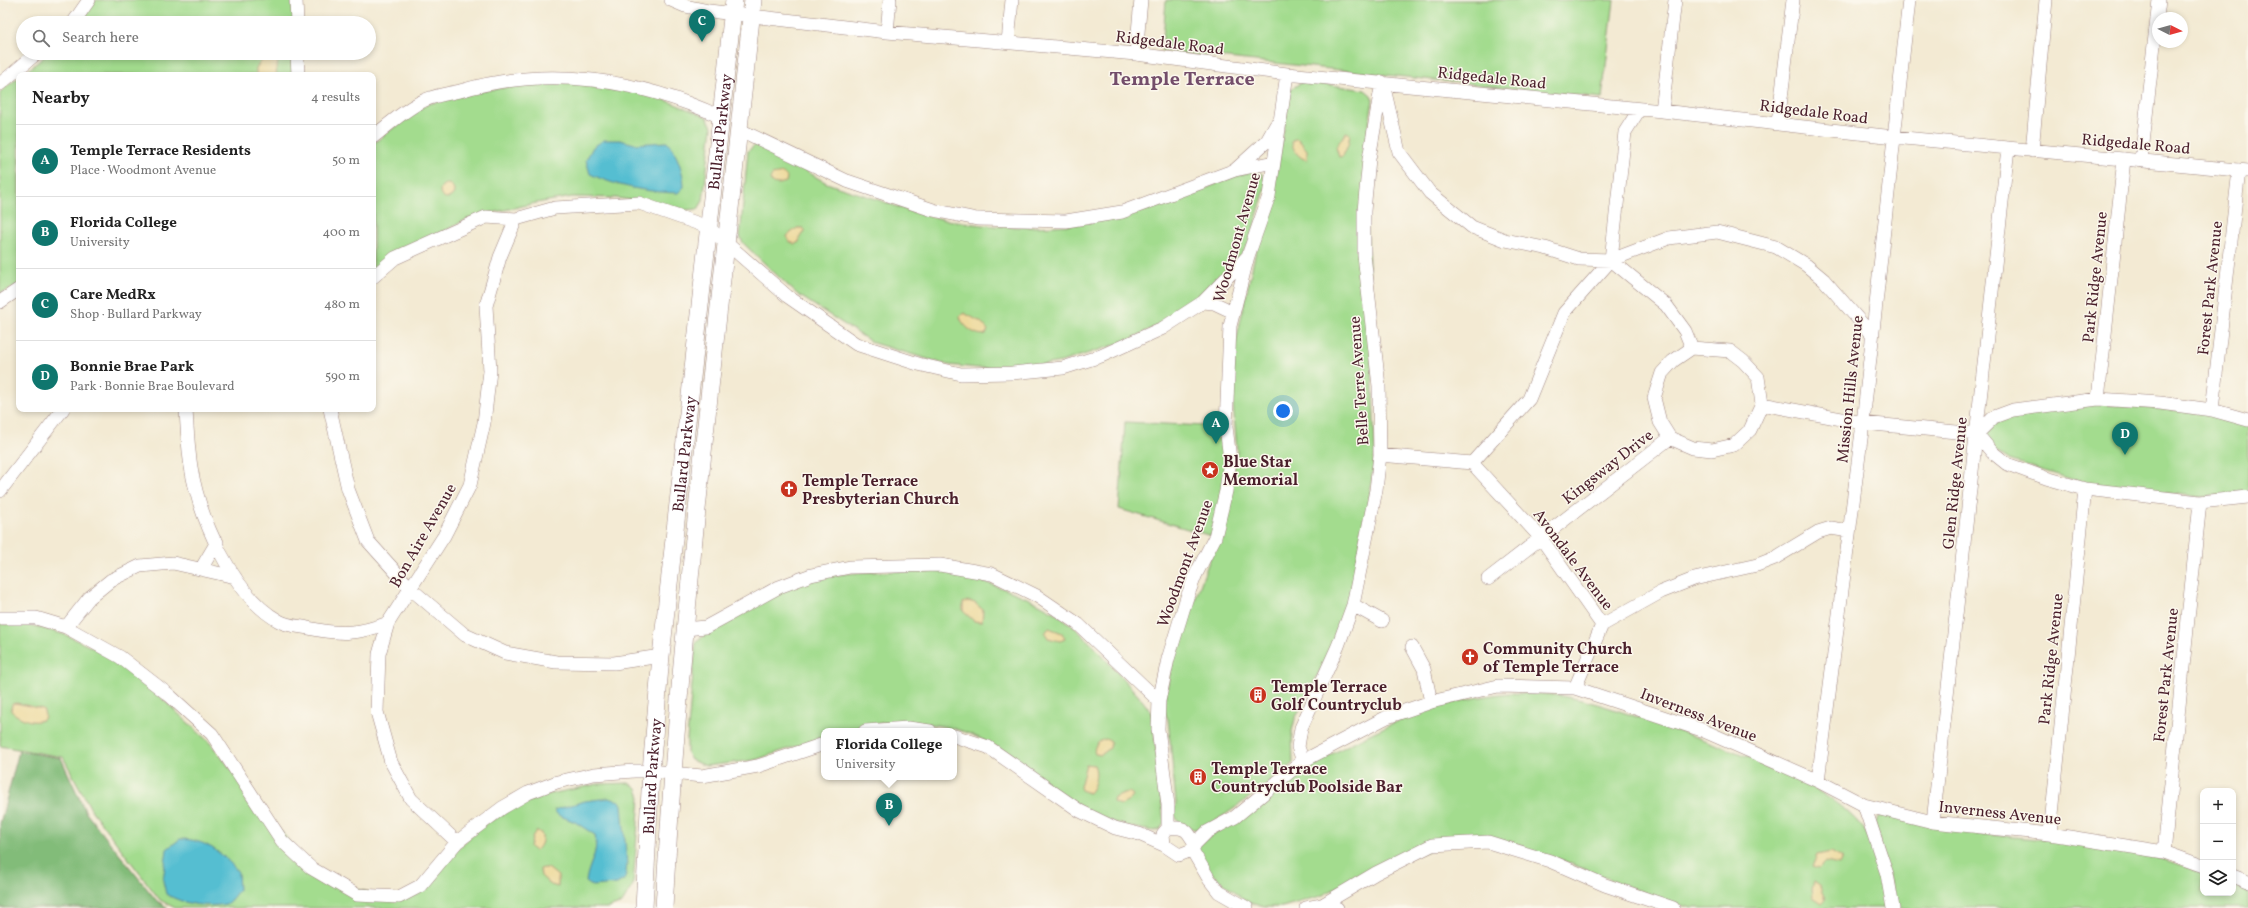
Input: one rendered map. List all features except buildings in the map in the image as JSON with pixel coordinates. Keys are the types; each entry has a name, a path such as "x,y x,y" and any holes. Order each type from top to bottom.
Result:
{"main road":[{"name":"Bullard Parkway","path":"644,908 651,771 660,656 733,7"},
{"name":"Bullard Parkway","path":"664,908 672,773 685,629 752,8"}],"street":[{"path":"77,16 89,0"},
{"path":"296,0 297,16"},
{"name":"Ridgedale Road","path":"671,0 696,9 733,7 752,8 887,32 1136,54 1287,74 1382,82 2032,151 2243,170"},
{"path":"887,32 890,0"},
{"path":"1008,42 1012,0"},
{"path":"1136,54 1141,0"},
{"path":"1662,111 1675,0"},
{"path":"1778,123 1793,0"},
{"name":"Mission Hills Avenue","path":"1818,781 1863,423 1909,0"},
{"path":"2032,151 2046,0"},
{"path":"2141,161 2158,0"},
{"path":"0,84 29,60"},
{"path":"298,60 298,72"},
{"name":"Woodmont Avenue","path":"1208,879 1193,847 1172,833 1158,729 1159,701 1168,659 1187,597 1196,574 1215,537 1226,491 1230,459 1226,427 1227,377 1233,312 1248,256 1269,196 1287,74"},
{"path":"376,135 420,102 502,80 534,77 560,76 643,88 721,117"},
{"path":"1382,82 1399,152 1430,193 1472,226 1505,240 1544,248 1579,259 1611,260 1668,238 1717,232 1776,247 1806,265 1824,280 1872,335"},
{"name":"Belle Terre Avenue","path":"1303,761 1298,747 1300,728 1338,646 1354,605 1370,528 1380,455 1379,386 1365,262 1364,211 1368,160 1382,82"},
{"path":"1380,455 1472,463 1528,399 1564,313 1611,260 1625,132 1639,110"},
{"path":"1235,170 1267,141 1280,118"},
{"path":"740,130 847,181 933,210 977,219 1066,221 1122,212 1235,170 1274,162"},
{"name":"Glen Ridge Avenue","path":"1933,822 2008,148"},
{"name":"Park Ridge Avenue","path":"2098,399 2124,159"},
{"name":"Forest Park Avenue","path":"2212,410 2243,170"},
{"path":"376,274 395,258 486,217 516,219 555,208 639,203 708,227 787,296 856,344 918,364 961,374 1012,373 1063,368 1101,356 1163,328 1203,302 1248,256"},
{"name":"Bon Aire Avenue","path":"457,842 411,798 391,762 377,712 379,654 388,623 444,536 470,485 484,423 490,370 486,306 500,257 516,219"},
{"path":"1611,260 1666,305 1685,331 1692,348"},
{"path":"0,302 16,291"},
{"path":"1203,302 1214,303 1233,312"},
{"path":"1692,348 1730,351 1744,361 1758,377 1762,404 1750,430 1734,445 1712,450 1693,448 1670,438 1660,422 1654,398 1662,373 1673,361 1692,348"},
{"path":"1977,434 1994,417 2013,410 2098,399 2160,403 2212,410 2248,420"},
{"path":"1762,404 1863,423 1977,434 1992,452 2007,464 2046,478 2085,489 2200,502 2248,497"},
{"path":"0,491 61,412"},
{"path":"186,412 191,467 201,508 235,577 257,605 280,622 329,633 364,632 388,623"},
{"path":"331,412 348,489 368,541 411,589 465,635 505,653 556,662 614,662 660,656"},
{"name":"Kingsway Drive","path":"1488,579 1670,438"},
{"name":"Avondale Avenue","path":"1472,463 1541,538 1602,624 1575,688"},
{"name":"Park Ridge Avenue","path":"2050,834 2085,489"},
{"name":"Forest Park Avenue","path":"2164,852 2200,502"},
{"path":"1602,624 1661,592 1674,587 1694,580 1757,566 1775,558 1818,532 1831,528 1849,531"},
{"path":"202,570 217,542"},
{"path":"66,627 89,598 111,580 140,566 173,563 235,577"},
{"path":"685,629 706,627 779,587 811,576 850,567 940,565 992,574 1037,596 1078,624 1159,701"},
{"path":"1354,605 1382,621"},
{"path":"0,618 36,618 66,627 120,657 169,695 212,734 282,841 310,868 357,895 399,897 420,886 457,842 502,808 528,792 557,782 594,774 651,771 702,776 758,766 821,745"},
{"path":"1412,647 1424,669 1431,702"},
{"name":"Inverness Avenue","path":"1193,847 1207,832 1235,817 1303,761 1387,717 1431,702 1498,686 1575,688 1702,730 1818,781 1864,805 1933,822 2050,834 2164,852 2200,865"},
{"path":"957,737 988,747 1080,811 1115,828 1138,834 1172,833 1179,855 1208,879 1219,892 1247,908"},
{"path":"1864,805 1887,874 1894,908"},
{"name":"Inverness Avenue","path":"1172,833 1207,832"},
{"path":"1306,908 1322,905 1376,873 1432,845 1488,842 1550,861 1605,886 1673,908"},
{"path":"1179,855 1193,847"},
{"path":"2236,877 2248,882"},
{"path":"1322,905 1337,908"}],"green space":[{"path":"96,0 292,0 293,16 85,16"},
{"path":"1166,0 1614,0 1602,98 1162,51"},
{"path":"40,60 295,60 294,72 26,72"},
{"path":"16,79 16,286 0,293 0,92"},
{"path":"1304,81 1365,90 1371,95 1373,100 1365,149 1375,451 1370,493 1348,604 1330,651 1295,719 1292,731 1293,763 1262,788 1217,820 1199,829 1193,829 1177,820 1174,812 1176,803 1168,719 1163,710 1172,663 1228,509 1237,451 1232,391 1235,346 1255,255 1270,209 1291,89"},
{"path":"581,82 655,96 707,117 712,127 703,201 698,209 685,210 655,203 616,198 572,197 536,203 469,218 376,267 376,142 410,115 428,104 476,92 529,84"},
{"path":"755,145 764,147 792,161 827,183 916,213 981,225 1015,227 1048,226 1114,218 1178,200 1236,176 1257,171 1263,175 1266,186 1249,243 1230,272 1201,297 1166,321 1127,341 1061,362 1036,366 977,368 948,365 873,343 797,294 743,243 740,237 748,151"},
{"path":"2097,404 2211,413 2248,425 2248,493 2201,497 2087,484 2009,460 1995,450 1984,432 1995,421 2012,414"},
{"path":"1125,422 1226,427 1230,459 1215,537 1119,509"},
{"path":"893,571 943,571 1004,589 1033,601 1061,617 1090,642 1139,697 1152,714 1164,823 1160,829 1155,831 1125,826 1108,820 1068,798 992,745 972,735 957,730 957,728 916,722 890,722 852,728 821,728 821,738 755,760 706,766 691,760 687,753 687,739 696,641 766,598 796,585 828,576"},
{"path":"0,624 34,626 66,635 99,651 141,679 210,743 321,881 403,900 482,826 519,805 550,794 598,784 629,783 637,789 640,797 633,885 622,903 608,908 175,908 160,900 92,811 63,757 0,746"},
{"path":"1510,693 1555,695 1573,698 1609,708 1708,742 1768,765 1797,779 1823,794 1846,811 1869,836 1880,866 1887,908 1691,908 1663,900 1554,857 1469,838 1374,868 1321,896 1282,907 1264,907 1247,902 1206,869 1198,856 1198,845 1307,769 1344,747 1383,728 1424,712 1466,700"},
{"path":"19,751 61,758 86,813 157,901 168,908 0,908 0,824"},
{"path":"1883,815 1979,834 2094,844 2144,854 2200,871 2200,896 2236,896 2236,883 2248,888 2248,908 1897,908 1875,825 1878,817"}],"sand":[{"path":"262,60 278,60 276,72 256,72 256,68"},
{"path":"1346,132 1350,134 1348,145 1343,156 1339,157 1336,147"},
{"path":"1298,139 1307,150 1307,160 1296,153 1292,144 1292,141"},
{"path":"783,173 787,177 786,182 779,184 772,183 770,179 772,175"},
{"path":"444,184 450,184 454,188 454,194 450,198 444,198 440,194 440,188"},
{"path":"797,228 803,228 806,231 800,236 799,242 795,244 789,241 787,236"},
{"path":"964,313 981,322 988,330 986,334 978,334 966,327 960,316"},
{"path":"968,601 975,603 983,610 982,622 974,621 963,611 963,603"},
{"path":"1049,628 1062,633 1065,639 1060,641 1048,638 1045,633"},
{"path":"16,703 43,709 45,715 44,719 40,721 31,721 18,716 11,711 12,704"},
{"path":"1106,739 1111,742 1110,748 1101,755 1095,754 1095,746"},
{"path":"1086,764 1094,765 1096,772 1094,784 1089,793 1081,790 1080,787"},
{"path":"1129,792 1133,795 1129,801 1121,805 1113,802 1114,798"},
{"path":"537,831 541,833 542,841 535,851 530,847 533,835"},
{"path":"1831,852 1842,858 1839,865 1826,862 1819,869 1812,867 1817,855"},
{"path":"548,868 558,876 558,887 551,885 541,876 540,869"},
{"path":"1814,882 1821,887 1826,899 1822,903 1813,897 1812,890"}],"water":[{"path":"604,140 620,140 635,144 667,142 679,163 683,176 684,187 678,193 644,190 611,182 590,174 586,160 593,147"},
{"path":"608,798 620,801 622,805 627,865 625,879 617,884 592,886 586,882 596,848 595,835 575,822 558,815 554,810 585,801"},
{"path":"180,839 198,841 213,848 220,853 238,872 239,890 228,903 211,906 187,903 166,894 163,881 167,849"}],"place":[{"name":"Care MedRx","path":"702,42"},
{"name":"Temple Terrace Residents","path":"1216,444"},
{"name":"Bonnie Brae Park","path":"2125,455"},
{"name":"Blue Star Memorial","path":"1210,470"},
{"name":"Temple Terrace Presbyterian Church","path":"789,489"},
{"name":"Community Church of Temple Terrace","path":"1470,657"},
{"name":"Temple Terrace Golf Countryclub","path":"1258,695"},
{"name":"Temple Terrace Countryclub Poolside Bar","path":"1198,777"},
{"name":"Florida College","path":"889,826"}],"district":[{"name":"Temple Terrace","path":"1182,78"}]}
